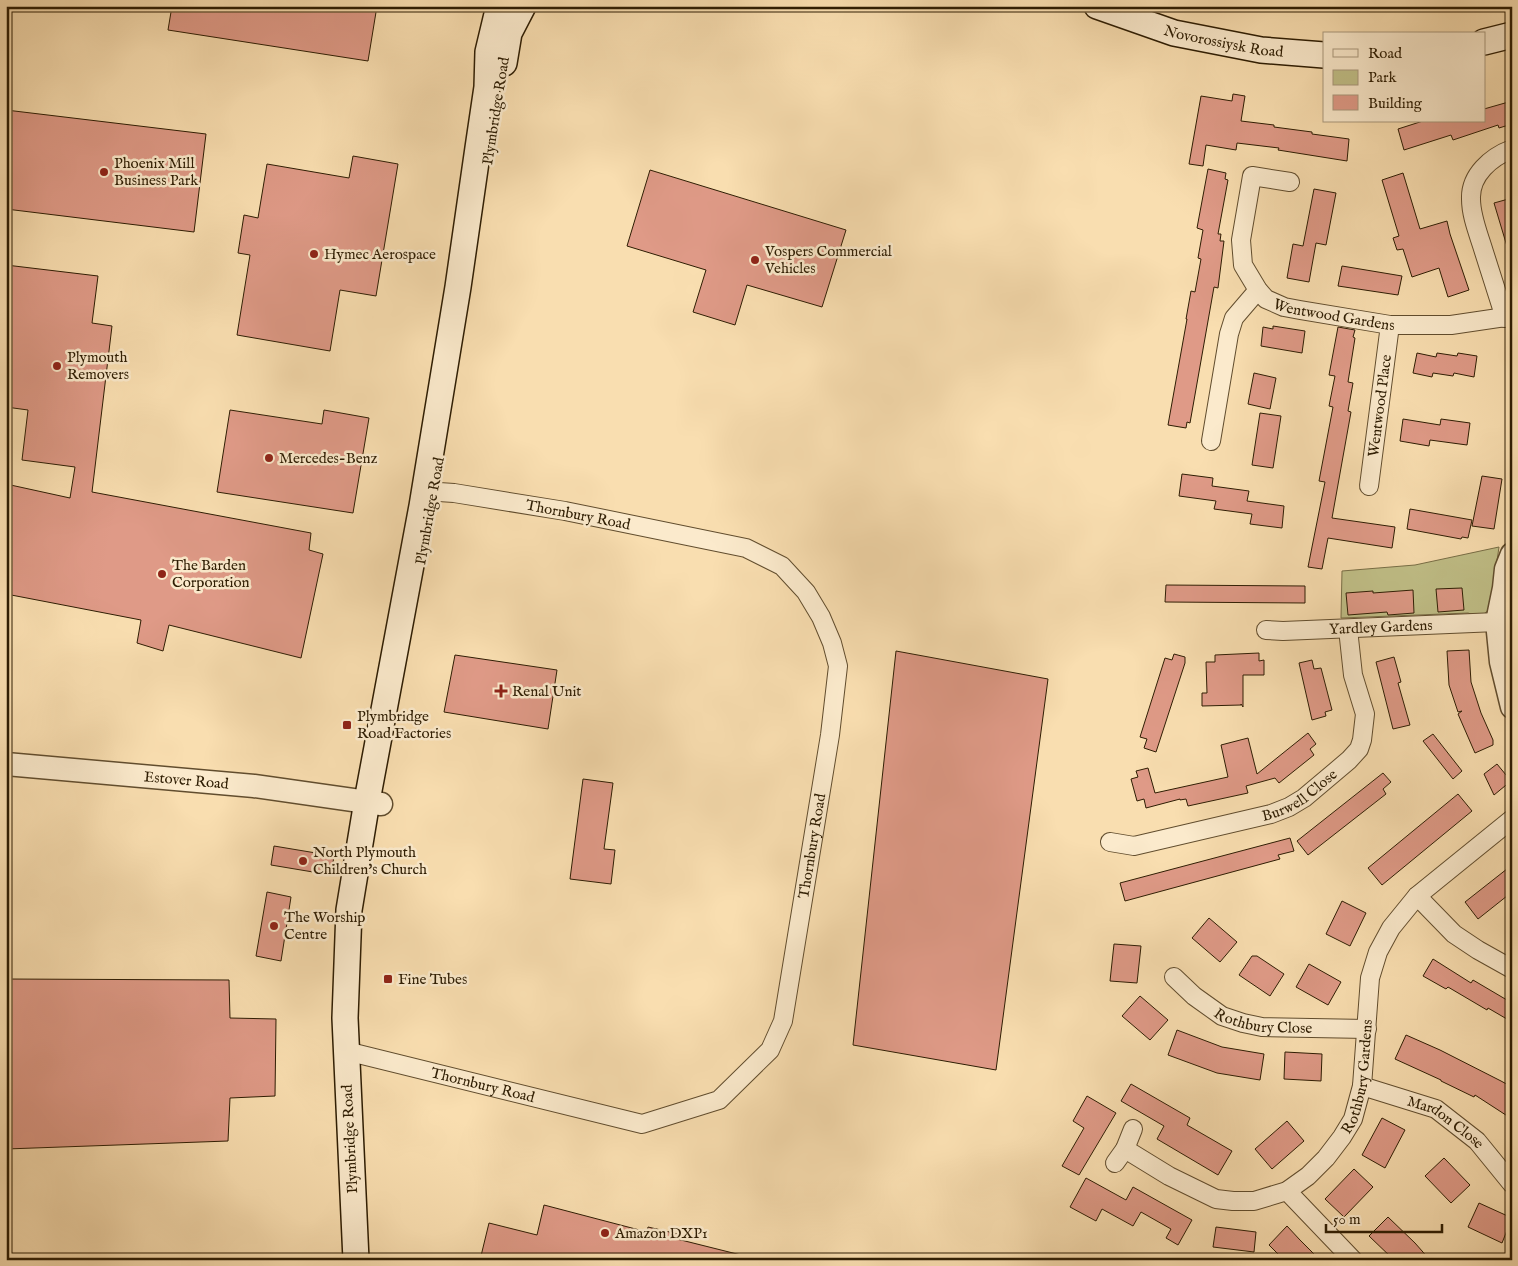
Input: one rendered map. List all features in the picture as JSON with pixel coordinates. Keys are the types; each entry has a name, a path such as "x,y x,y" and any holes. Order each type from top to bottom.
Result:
{"main road":[{"name":"Plymbridge Road","path":"429,491 478,148 486,87 488,52 498,6"},
{"name":"Plymbridge Road","path":"356,1260 345,1018 349,910 374,803 509,33 523,6"},
{"name":"Novorossiysk Road","path":"1098,6 1174,33 1261,50 1323,55"},
{"path":"1486,42 1512,35"}],"street":[{"path":"1508,317 1474,218 1470,199 1474,181 1485,165 1512,149"},
{"name":"Wentwood Gardens","path":"1290,182 1252,176 1241,240 1243,265 1258,290 1266,299 1284,306 1390,325 1451,325 1508,317"},
{"path":"1211,441 1229,334 1234,318 1258,290"},
{"name":"Wentwood Place","path":"1369,486 1390,325"},
{"name":"Thornbury Road","path":"346,1051 642,1124 719,1100 770,1050 783,1021 830,735 838,666 832,643 821,617 806,592 782,566 746,548 565,512 454,493 429,491"},
{"path":"1512,554 1506,569 1497,622 1501,662 1512,707"},
{"name":"Yardley Gardens","path":"1266,630 1348,629 1497,622"},
{"name":"Burwell Close","path":"1110,842 1134,846 1271,814 1289,807 1304,798 1350,760 1359,749 1362,740 1365,714 1353,674 1348,629"},
{"name":"Estover Road","path":"6,764 254,786 374,803"},
{"name":"Rothbury Gardens","path":"1134,1129 1120,1156 1170,1176 1216,1199 1254,1201 1286,1191 1308,1176 1326,1158 1353,1119 1362,1086 1370,978 1378,952 1391,928 1417,896 1512,819"},
{"path":"1417,896 1454,934 1512,969"},
{"name":"Rothbury Close","path":"1174,977 1194,996 1222,1016 1243,1023 1262,1027 1367,1029"},
{"name":"Mardon Close","path":"1362,1086 1436,1108 1477,1141 1512,1184"},
{"path":"1286,1191 1353,1260"}],"green space":[{"path":"1499,547 1490,609 1480,617 1468,613 1341,618 1342,571 1415,565"}],"building":[{"path":"172,6 377,6 368,61 168,30"},
{"path":"1233,94 1245,96 1241,121 1349,139 1347,161 1278,150 1279,148 1237,143 1236,150 1206,145 1203,166 1189,164 1201,96 1232,101"},
{"path":"1512,101 1512,124 1499,128 1498,125 1453,140 1451,135 1404,150 1398,129 1420,122 1486,122 1486,108"},
{"name":"Phoenix Mill Business Park","path":"6,110 206,134 194,232 6,209"},
{"name":"Hymec Aerospace","path":"353,156 398,164 376,296 340,290 330,351 237,335 250,255 238,253 244,215 258,218 267,164 349,178"},
{"path":"1208,169 1226,173 1225,179 1228,180 1218,234 1221,234 1220,241 1224,241 1218,288 1214,287 1190,423 1187,422 1186,428 1168,425 1191,291 1195,292 1201,259 1198,258 1203,230 1197,228"},
{"name":"Vospers Commercial Vehicles","path":"650,170 846,230 822,307 747,285 735,325 693,312 706,270 627,246"},
{"path":"1403,173 1420,229 1447,221 1469,290 1448,297 1439,268 1412,277 1403,249 1397,250 1393,238 1399,236 1382,180"},
{"path":"1314,189 1336,193 1326,245 1316,243 1309,282 1287,278 1293,244 1303,246"},
{"path":"1512,198 1512,252 1509,253 1494,203"},
{"name":"The Barden Corporation","path":"6,265 98,276 92,323 112,326 92,492 311,533 309,550 323,554 301,658 169,625 163,651 137,643 141,620 6,594 6,484 70,498 75,467 22,460 28,410 6,407"},
{"path":"1342,266 1402,276 1398,295 1338,286"},
{"path":"1273,326 1305,331 1302,353 1261,346 1263,327 1273,329"},
{"path":"1338,327 1355,330 1353,337 1355,338 1348,382 1353,383 1348,411 1351,412 1332,518 1395,527 1392,548 1328,538 1322,569 1308,567 1325,482 1319,481 1333,407 1329,406 1335,376 1329,375"},
{"path":"1417,353 1436,357 1437,353 1457,356 1458,353 1477,356 1474,377 1454,373 1453,376 1433,373 1432,377 1413,373"},
{"path":"1254,373 1276,378 1270,409 1248,404"},
{"name":"Mercedes-Benz","path":"230,410 322,424 324,410 369,418 353,513 217,492"},
{"path":"1260,413 1281,416 1273,468 1252,465"},
{"path":"1403,419 1440,425 1441,419 1470,423 1467,445 1430,440 1429,446 1400,441"},
{"path":"1182,474 1213,478 1212,486 1249,491 1247,501 1284,506 1282,528 1250,524 1252,514 1214,509 1216,501 1179,496"},
{"path":"1482,476 1502,479 1494,529 1472,526"},
{"path":"1410,509 1472,520 1468,538 1462,537 1461,539 1407,529"},
{"path":"1166,585 1305,586 1305,603 1165,602"},
{"path":"1462,588 1464,610 1438,612 1436,589"},
{"path":"1413,590 1414,613 1388,615 1387,612 1348,615 1346,593"},
{"path":"1469,650 1471,682 1481,713 1493,740 1493,745 1475,753 1458,714 1462,711 1458,712 1449,685 1447,651"},
{"path":"896,651 1048,679 996,1070 853,1045"},
{"path":"1259,653 1259,661 1264,660 1264,675 1243,675 1243,707 1241,704 1202,706 1202,693 1207,693 1206,662 1215,662 1215,655"},
{"path":"1174,654 1185,657 1185,663 1156,752 1144,748 1147,739 1140,737 1165,658 1172,660"},
{"name":"Renal Unit","path":"455,655 557,670 548,729 444,712"},
{"path":"1394,657 1401,682 1398,683 1410,725 1393,729 1376,662"},
{"path":"1312,660 1314,669 1321,668 1332,710 1325,712 1326,716 1312,720 1299,663"},
{"path":"1308,733 1316,744 1310,749 1314,755 1279,783 1275,778 1246,786 1248,793 1188,806 1186,799 1146,808 1144,799 1137,801 1131,779 1138,777 1136,771 1148,768 1155,793 1228,777 1221,745 1248,738 1257,774"},
{"path":"1433,734 1462,771 1453,779 1423,741"},
{"path":"1497,764 1511,781 1494,795 1484,774"},
{"path":"1383,773 1391,782 1383,789 1386,794 1308,855 1297,841"},
{"path":"583,779 613,783 604,849 615,850 611,884 570,879"},
{"path":"1458,794 1472,811 1382,885 1368,868"},
{"path":"1290,838 1294,851 1278,855 1280,859 1125,901 1120,883"},
{"name":"North Plymouth Children's Church","path":"274,846 334,856 331,875 271,865"},
{"path":"1512,865 1512,892 1478,919 1465,902"},
{"name":"The Worship Centre","path":"267,892 291,897 281,961 256,956"},
{"path":"1342,901 1366,913 1350,946 1326,934"},
{"path":"1209,918 1237,942 1220,962 1192,938"},
{"path":"1114,944 1141,946 1137,983 1110,981"},
{"path":"1252,956 1257,956 1284,974 1270,996 1239,975"},
{"path":"1433,959 1471,983 1473,980 1512,1003 1512,1022 1448,987 1446,989 1423,976"},
{"path":"1309,964 1341,982 1328,1005 1296,987"},
{"path":"6,979 229,980 230,1018 276,1019 275,1096 230,1098 228,1141 6,1149"},
{"path":"1140,996 1168,1020 1150,1040 1122,1016"},
{"path":"1177,1030 1222,1047 1264,1054 1260,1080 1217,1073 1168,1055"},
{"path":"1406,1035 1440,1050 1512,1087 1512,1119 1475,1095 1474,1097 1395,1059"},
{"path":"1285,1052 1322,1054 1321,1081 1284,1079"},
{"path":"1131,1084 1190,1118 1187,1125 1232,1151 1218,1175 1157,1139 1164,1126 1121,1101"},
{"path":"1087,1096 1116,1113 1079,1175 1062,1166 1084,1128 1073,1121"},
{"path":"1382,1118 1405,1130 1385,1168 1362,1155"},
{"path":"1287,1121 1304,1141 1272,1169 1255,1149"},
{"path":"1444,1158 1470,1185 1451,1203 1425,1176"},
{"path":"1354,1169 1373,1187 1344,1217 1325,1199"},
{"path":"1086,1178 1126,1200 1133,1187 1192,1220 1178,1245 1166,1238 1171,1229 1141,1212 1133,1226 1102,1209 1096,1221 1070,1207"},
{"path":"1479,1203 1512,1218 1502,1243 1468,1227"},
{"name":"Amazon DXP1","path":"544,1205 647,1232 648,1227 678,1234 677,1239 741,1255 741,1260 480,1260 489,1223 537,1235"},
{"path":"1388,1217 1430,1260 1394,1260 1369,1236"},
{"path":"1287,1226 1320,1260 1284,1260 1269,1245"},
{"path":"1216,1227 1256,1232 1254,1252 1213,1247"}],"place":[{"name":"Phoenix Mill Business Park","path":"104,172"},
{"name":"Hymec Aerospace","path":"314,254"},
{"name":"Vospers Commercial Vehicles","path":"755,260"},
{"name":"Plymouth Removers","path":"57,366"},
{"name":"Mercedes-Benz","path":"269,458"},
{"name":"The Barden Corporation","path":"162,574"},
{"name":"Renal Unit","path":"501,691"},
{"name":"Plymbridge Road Factories","path":"347,725"},
{"name":"North Plymouth Children's Church","path":"303,861"},
{"name":"The Worship Centre","path":"274,926"},
{"name":"Fine Tubes","path":"388,979"},
{"name":"Amazon DXP1","path":"605,1233"}]}
